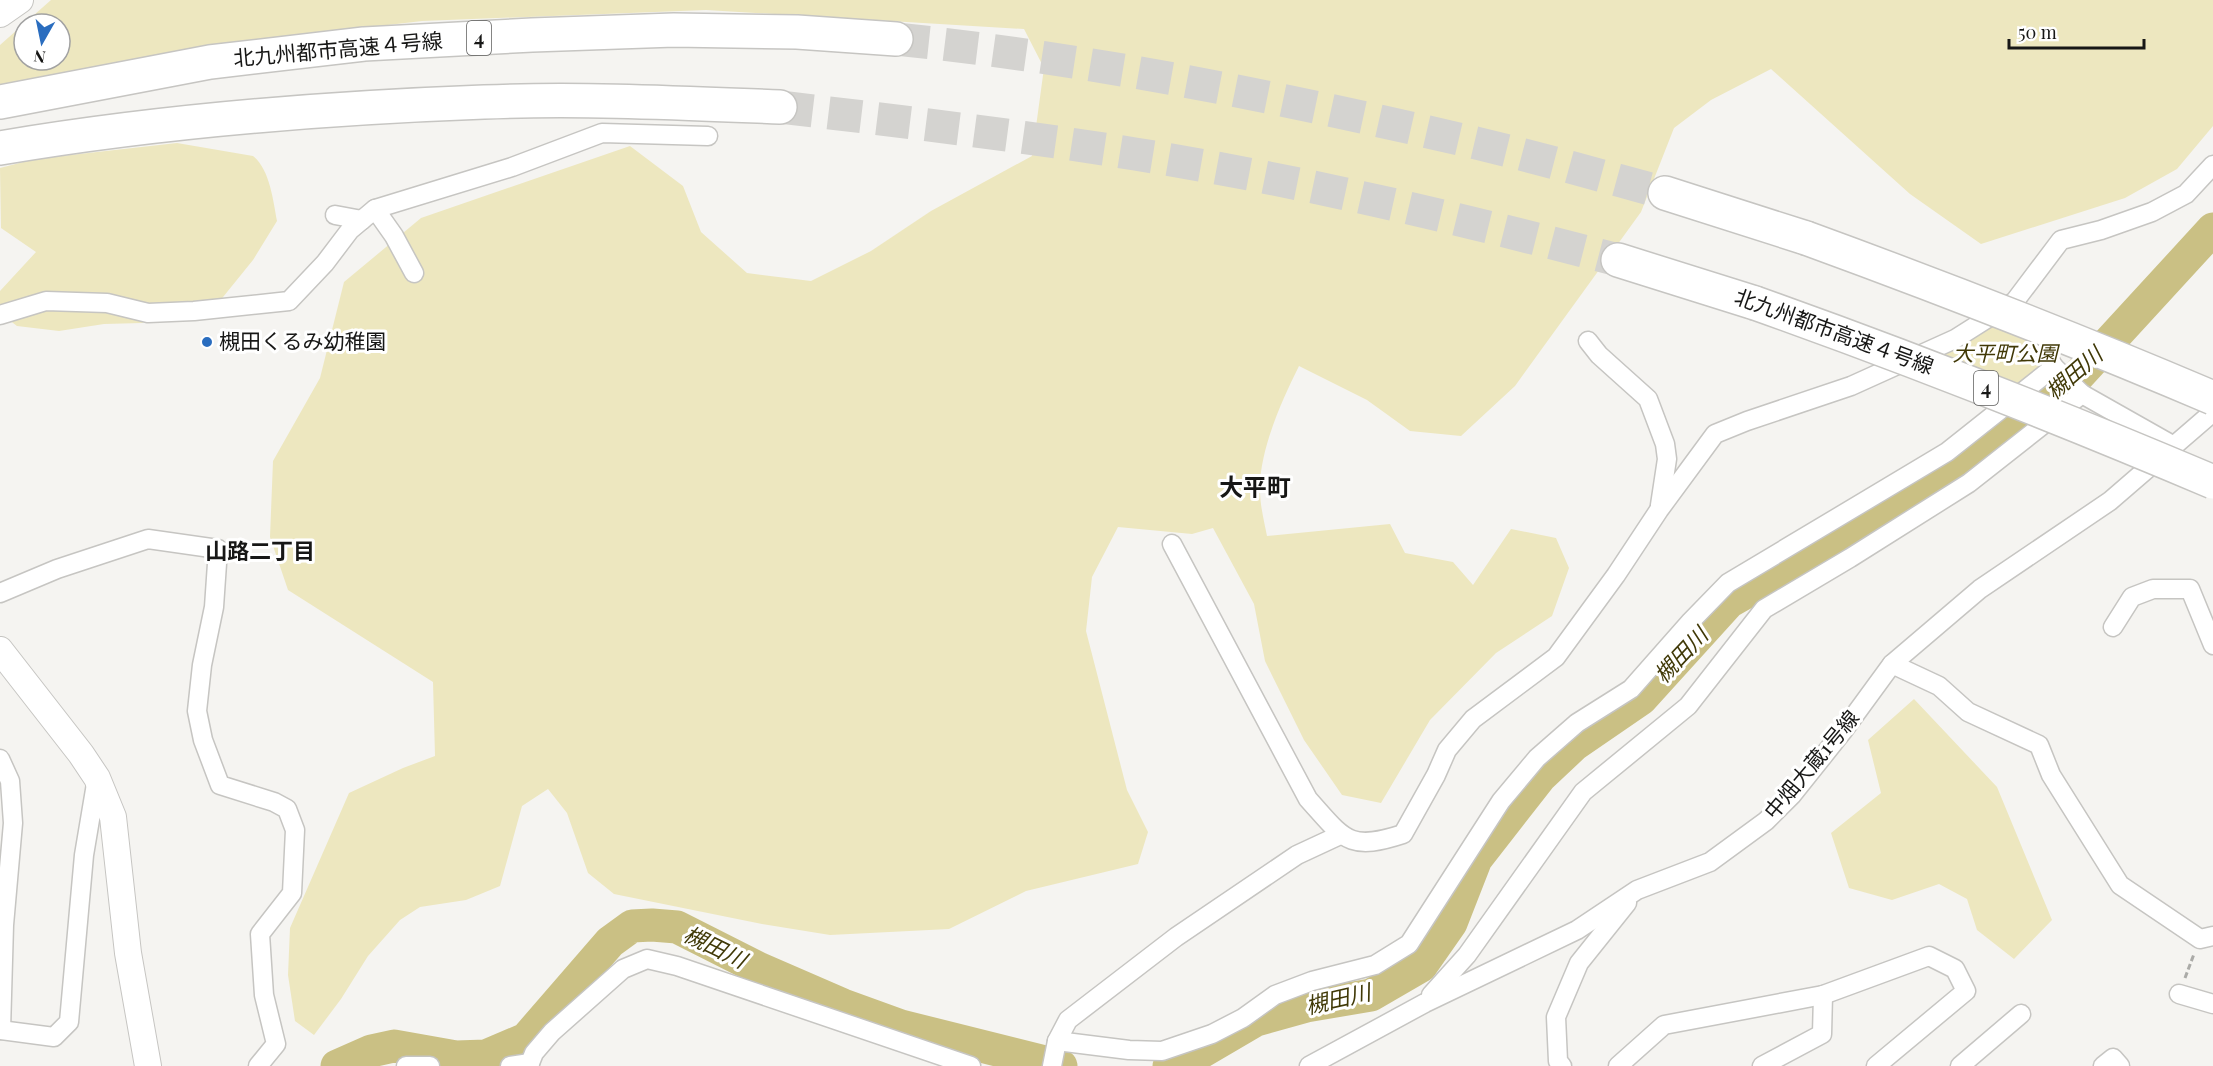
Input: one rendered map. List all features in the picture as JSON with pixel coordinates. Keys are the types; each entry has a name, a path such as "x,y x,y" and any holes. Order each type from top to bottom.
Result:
{"highway":[{"name":"北九州都市高速４号線","path":"0,102 210,62 364,44 674,30 797,32 896,39"},
{"path":"0,148 186,123 485,102 632,102 780,107"},
{"path":"1665,193 1806,238 1942,288 2112,355 2210,416"},
{"name":"北九州都市高速４号線","path":"1618,260 1755,303 1891,351 2041,410 2213,482"}],"street":[{"path":"0,14 20,0"},
{"path":"335,215 369,214 512,167 602,133 708,136"},
{"path":"1172,544 1308,799 1340,835 1359,843 1381,841 1403,834 1436,775 1447,750 1473,719 1557,657 1659,510 1715,435 1747,421 1851,386 1955,339 2015,301 2061,240 2101,230 2152,212 2186,194 2213,165"},
{"path":"369,214 394,236 414,273"},
{"path":"0,315 46,301 107,303 148,313 194,311 289,301 325,263 350,230 369,214"},
{"path":"2015,301 2054,367 2082,394 2174,446"},
{"path":"1588,341 1599,355 1648,399 1665,444 1667,459 1659,510"},
{"path":"1057,1043 1162,1051 1212,1034 1243,1018 1275,995 1312,981 1375,965 1409,944 1502,801 1537,758 1577,723 1631,689 1728,583 1947,452 2054,367"},
{"path":"1425,1003 1467,955 1583,792 1688,706 1764,609 1969,483 2082,394"},
{"name":"中畑大蔵1号線","path":"1309,1066 1425,1003 1577,930 1637,890 1710,862 1766,821 1792,795 1893,664 1980,590 2110,501 2210,416"},
{"path":"0,593 57,569 148,539 218,549 214,607 202,665 197,711 203,740 220,785 274,802 287,809 295,830 292,893 260,934 264,995 276,1044 258,1066"},
{"path":"2114,627 2132,597 2153,589 2190,590 2213,645"},
{"path":"0,650 81,754 97,778 113,817 128,953 148,1066"},
{"path":"1893,664 1940,686 1968,712 2039,745 2051,775 2120,885 2206,937"},
{"path":"0,759 10,781 2,924 0,1030 54,1037 69,1022 84,855 97,778"},
{"path":"1052,1066 1057,1043 1068,1020 1176,937 1297,855 1340,835"},
{"path":"1557,1064 1556,1017 1579,963 1637,890"},
{"path":"1618,1066 1664,1025 1822,996 1929,956 1955,969 1966,991 1876,1066"},
{"path":"510,1066 531,1064 534,1053 552,1032 623,969 647,959 677,966 971,1066"},
{"path":"2179,994 2213,1004"},
{"path":"1762,1066 1822,1034 1822,996"},
{"path":"1960,1066 2021,1014"},
{"path":"2103,1066 2114,1058 2120,1066"},
{"path":"406,1066 430,1066"}],"path":[{"path":"2179,994 2206,937"}],"green space":[{"path":"51,0 2213,0 2213,126 2177,169 2125,198 1981,244 1910,194 1771,69 1711,100 1674,128 1641,212 1515,386 1461,436 1410,431 1367,400 1299,366 1279,410 1263,459 1260,496 1267,536 1390,524 1405,553 1453,562 1473,585 1511,529 1556,538 1569,568 1552,616 1496,653 1430,720 1381,803 1342,795 1304,740 1265,661 1254,604 1213,528 1192,534 1118,527 1092,577 1086,631 1127,790 1148,832 1138,864 1026,891 949,929 830,935 762,924 614,894 588,873 567,813 548,789 522,806 500,886 466,900 420,907 400,920 368,956 341,999 314,1035 295,1021 288,975 290,928 349,793 435,756 433,682 288,590 270,537 273,461 320,378 344,282 421,218 630,146 683,186 701,232 747,273 811,281 871,251 931,211 1032,156 1044,68 1024,29 706,10 422,21 200,47 72,72 72,12 37,12"},
{"path":"12,34 12,72 72,72 0,86 0,45"},
{"path":"177,143 253,156 263,169 270,186 277,221 253,260 219,302 172,308 142,323 104,324 59,331 17,326 0,313 0,291 36,252 1,228 0,168 35,159"},
{"name":"大平町公園","path":"1999,324 2025,333 2037,358 2039,371 2019,389 1937,353"},
{"path":"1914,699 1997,787 2052,920 2014,959 1977,930 1967,899 1939,884 1892,900 1849,888 1831,833 1881,793 1868,740"}],"waterway":[{"name":"槻田川","path":"1169,1066 1198,1054 1256,1020 1306,1006 1371,995 1421,966 1451,923 1476,859 1540,777 1574,745 1641,699 1729,602 1901,504 2078,376 2213,229"},
{"name":"槻田川","path":"337,1066 371,1051 394,1046 456,1057 486,1056 526,1039 610,942 632,926 652,925 677,927 760,969 843,1005 901,1026 1061,1066"}],"tunnel":[{"path":"896,39 1042,57 1260,96 1476,143 1665,193"},
{"path":"780,107 1002,134 1196,164 1378,201 1618,260"}],"place":[{"name":"槻田くるみ幼稚園","path":"207,342"}],"district":[{"name":"大平町","path":"1255,488"},
{"name":"山路二丁目","path":"260,551"}]}
